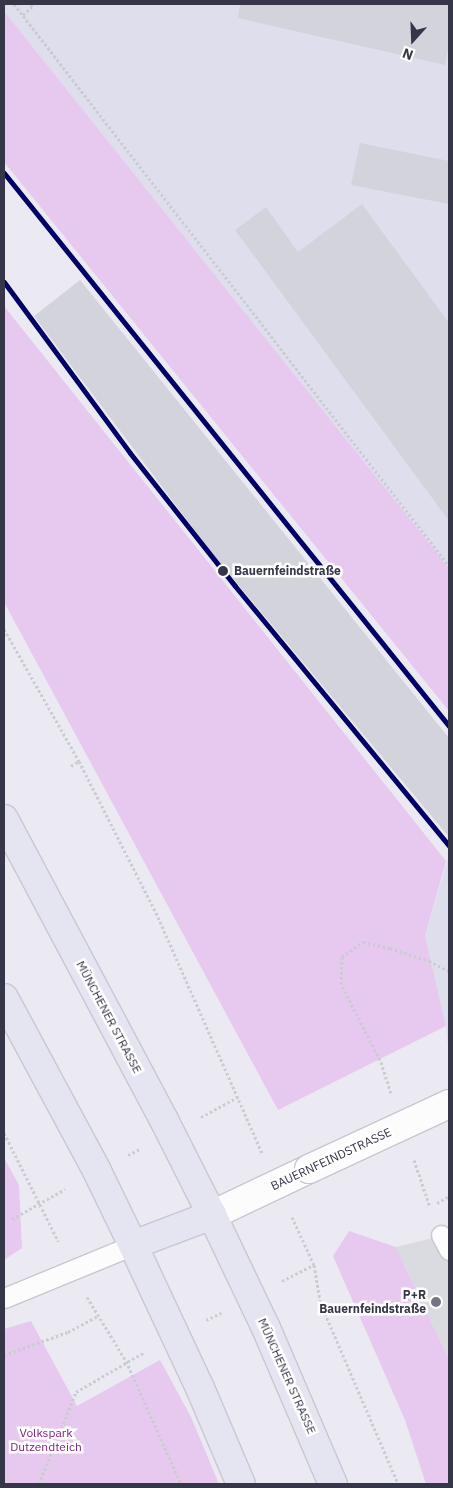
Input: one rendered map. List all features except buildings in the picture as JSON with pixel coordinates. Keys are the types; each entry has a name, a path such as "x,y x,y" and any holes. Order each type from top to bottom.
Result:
{"main road":[{"name":"MÜNCHENER STRASSE","path":"4,819 164,1120 212,1216 266,1328 333,1484"},
{"path":"4,998 97,1171 200,1388 241,1484"},
{"path":"133,1245 212,1216"}],"street":[{"name":"BAUERNFEINDSTRASSE","path":"212,1216 449,1104"}],"lane":[{"path":"4,1298 133,1245"}],"path":[{"path":"14,4 449,566"},
{"path":"23,15 32,7 31,4"},
{"path":"4,629 79,762 158,917 238,1097"},
{"path":"70,766 79,762"},
{"path":"393,1097 380,1060 341,984 342,957 363,942 398,950 429,961 449,971"},
{"path":"4,1133 38,1203 12,1219"},
{"path":"411,1152 445,1242"},
{"path":"314,1265 321,1304 398,1484"},
{"path":"4,1355 68,1332 98,1316"},
{"path":"39,1484 76,1392 126,1361 181,1484"}],"shaded area":[{"path":"4,4 449,4 449,568 4,11"},
{"path":"449,855 449,1056 446,1026 425,936"},
{"name":"P+R Bauernfeindstraße","path":"449,1234 449,1359 396,1247"}],"green space":[{"path":"4,11 449,568 449,711 4,162"},
{"path":"4,306 446,861 425,936 446,1026 278,1110 4,602"},
{"path":"4,1158 19,1185 22,1248 4,1260"},
{"path":"349,1231 396,1247 449,1359 449,1484 426,1484 405,1420 333,1256"},
{"name":"Volkspark Dutzendteich","path":"31,1321 77,1406 160,1360 191,1417 219,1484 4,1484 4,1329"}],"transit line":[{"path":"4,173 449,726"},
{"path":"4,282 130,453 235,586 449,846"}],"place":[{"name":"Bauernfeindstraße","path":"223,571"},
{"name":"P+R Bauernfeindstraße","path":"436,1302"}]}
